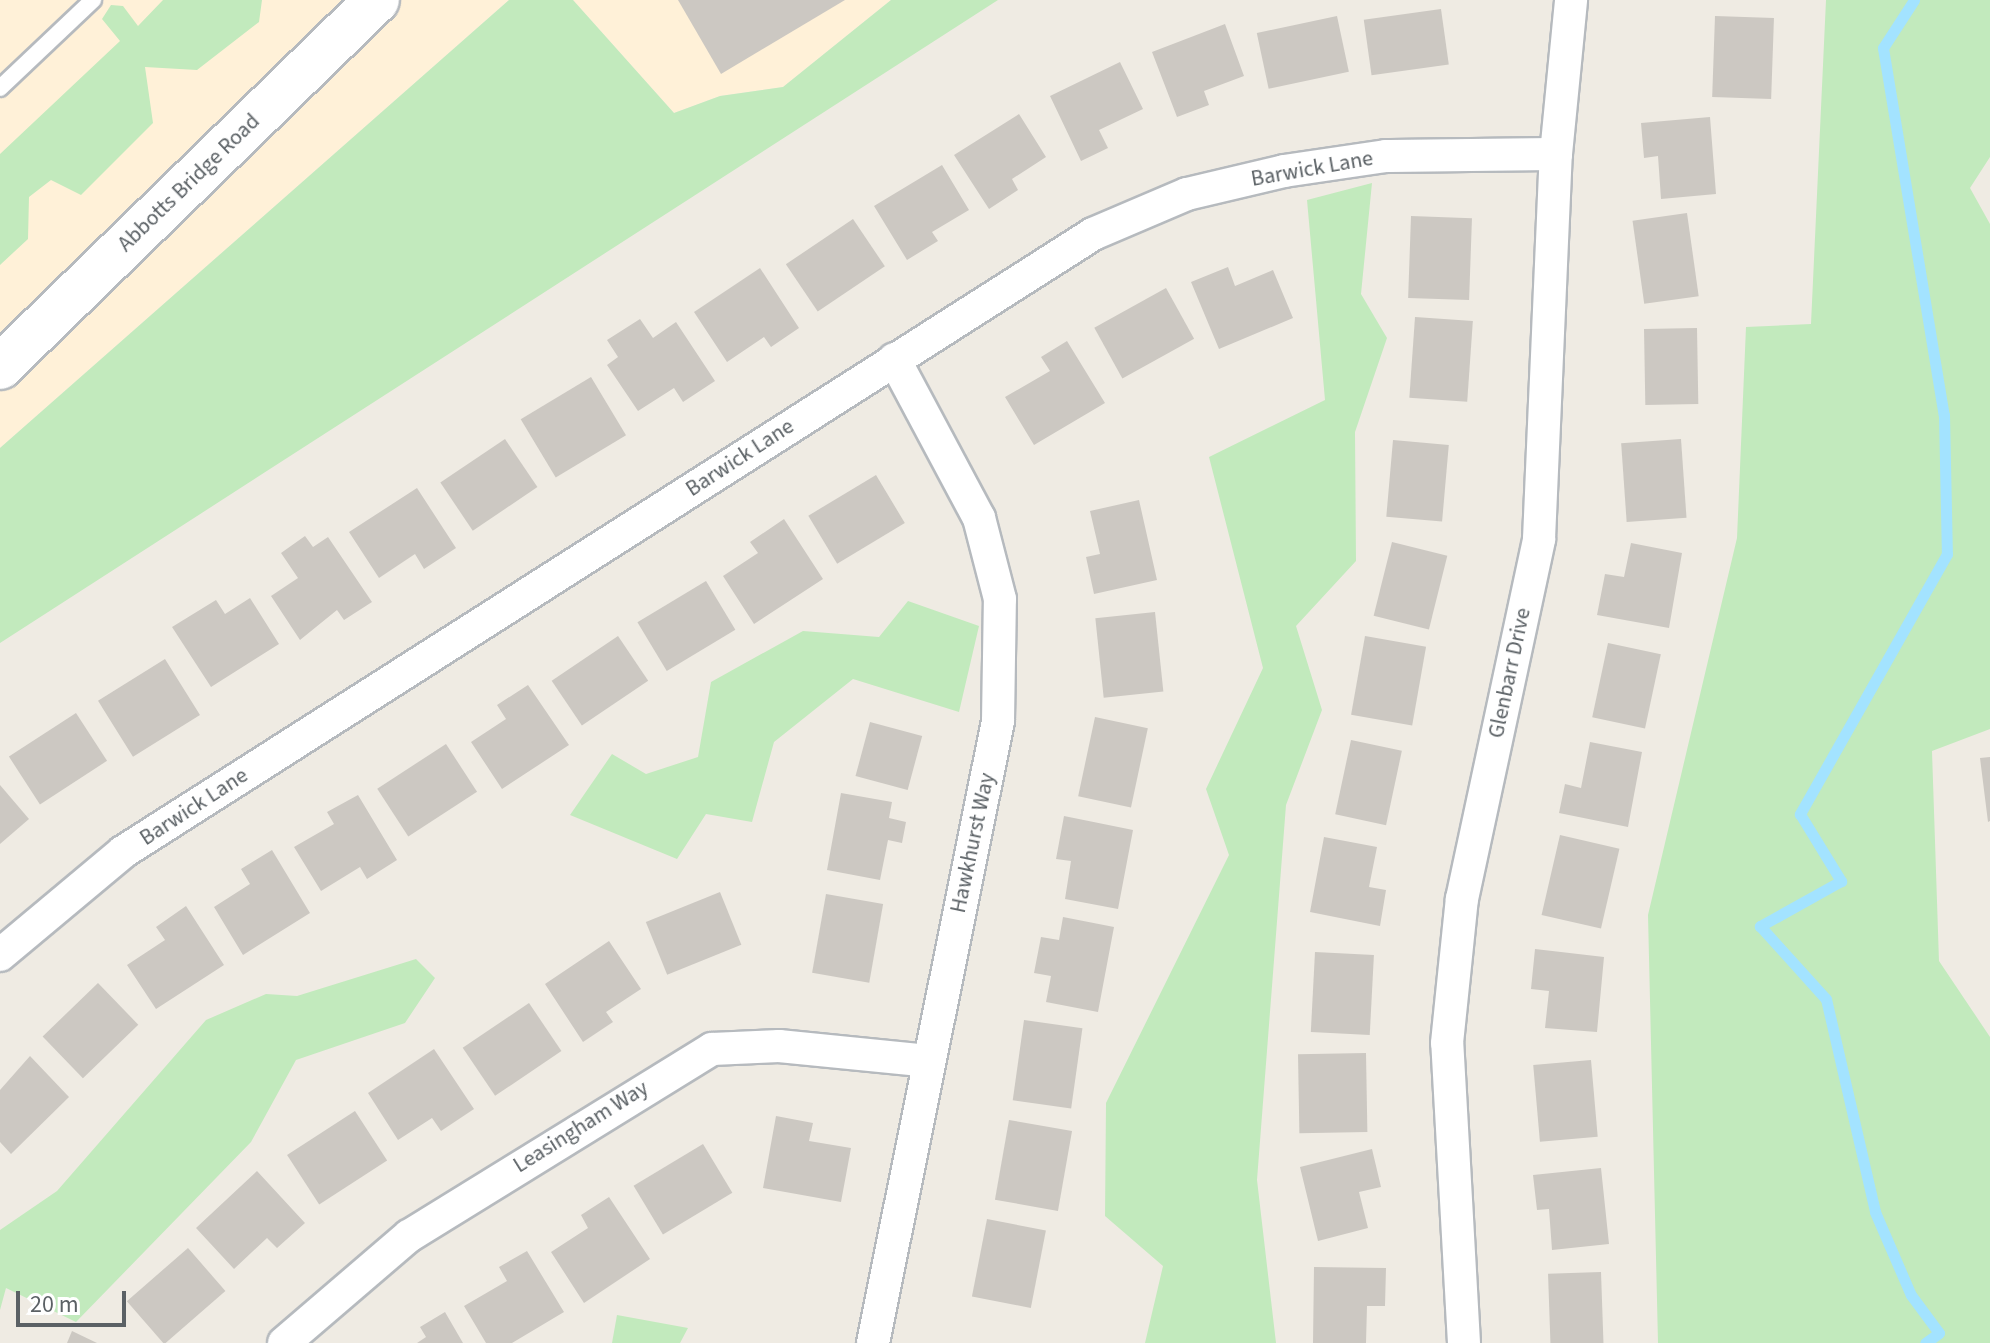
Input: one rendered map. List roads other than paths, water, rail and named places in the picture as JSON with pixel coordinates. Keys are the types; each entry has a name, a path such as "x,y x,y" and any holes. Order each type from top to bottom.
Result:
{"main road":[{"name":"Abbotts Bridge Road","path":"0,367 377,0"}],"street":[{"name":"Glenbarr Drive","path":"1464,1343 1447,1043 1462,899 1539,539 1556,154 1571,0"},
{"name":"Barwick Lane","path":"0,955 123,852 1093,234 1187,194 1386,156 1556,154"},
{"name":"Hawkhurst Way","path":"873,1343 998,721 1000,599 979,518 894,359"},
{"name":"Leasingham Way","path":"284,1343 409,1236 712,1049 779,1046 928,1061"}],"lane":[{"path":"0,88 93,0"}],"waterway":[{"path":"1914,0 1883,48 1944,415 1947,554 1800,814 1841,881 1760,926 1826,999 1875,1212 1911,1295 1939,1333 1925,1343"}]}
